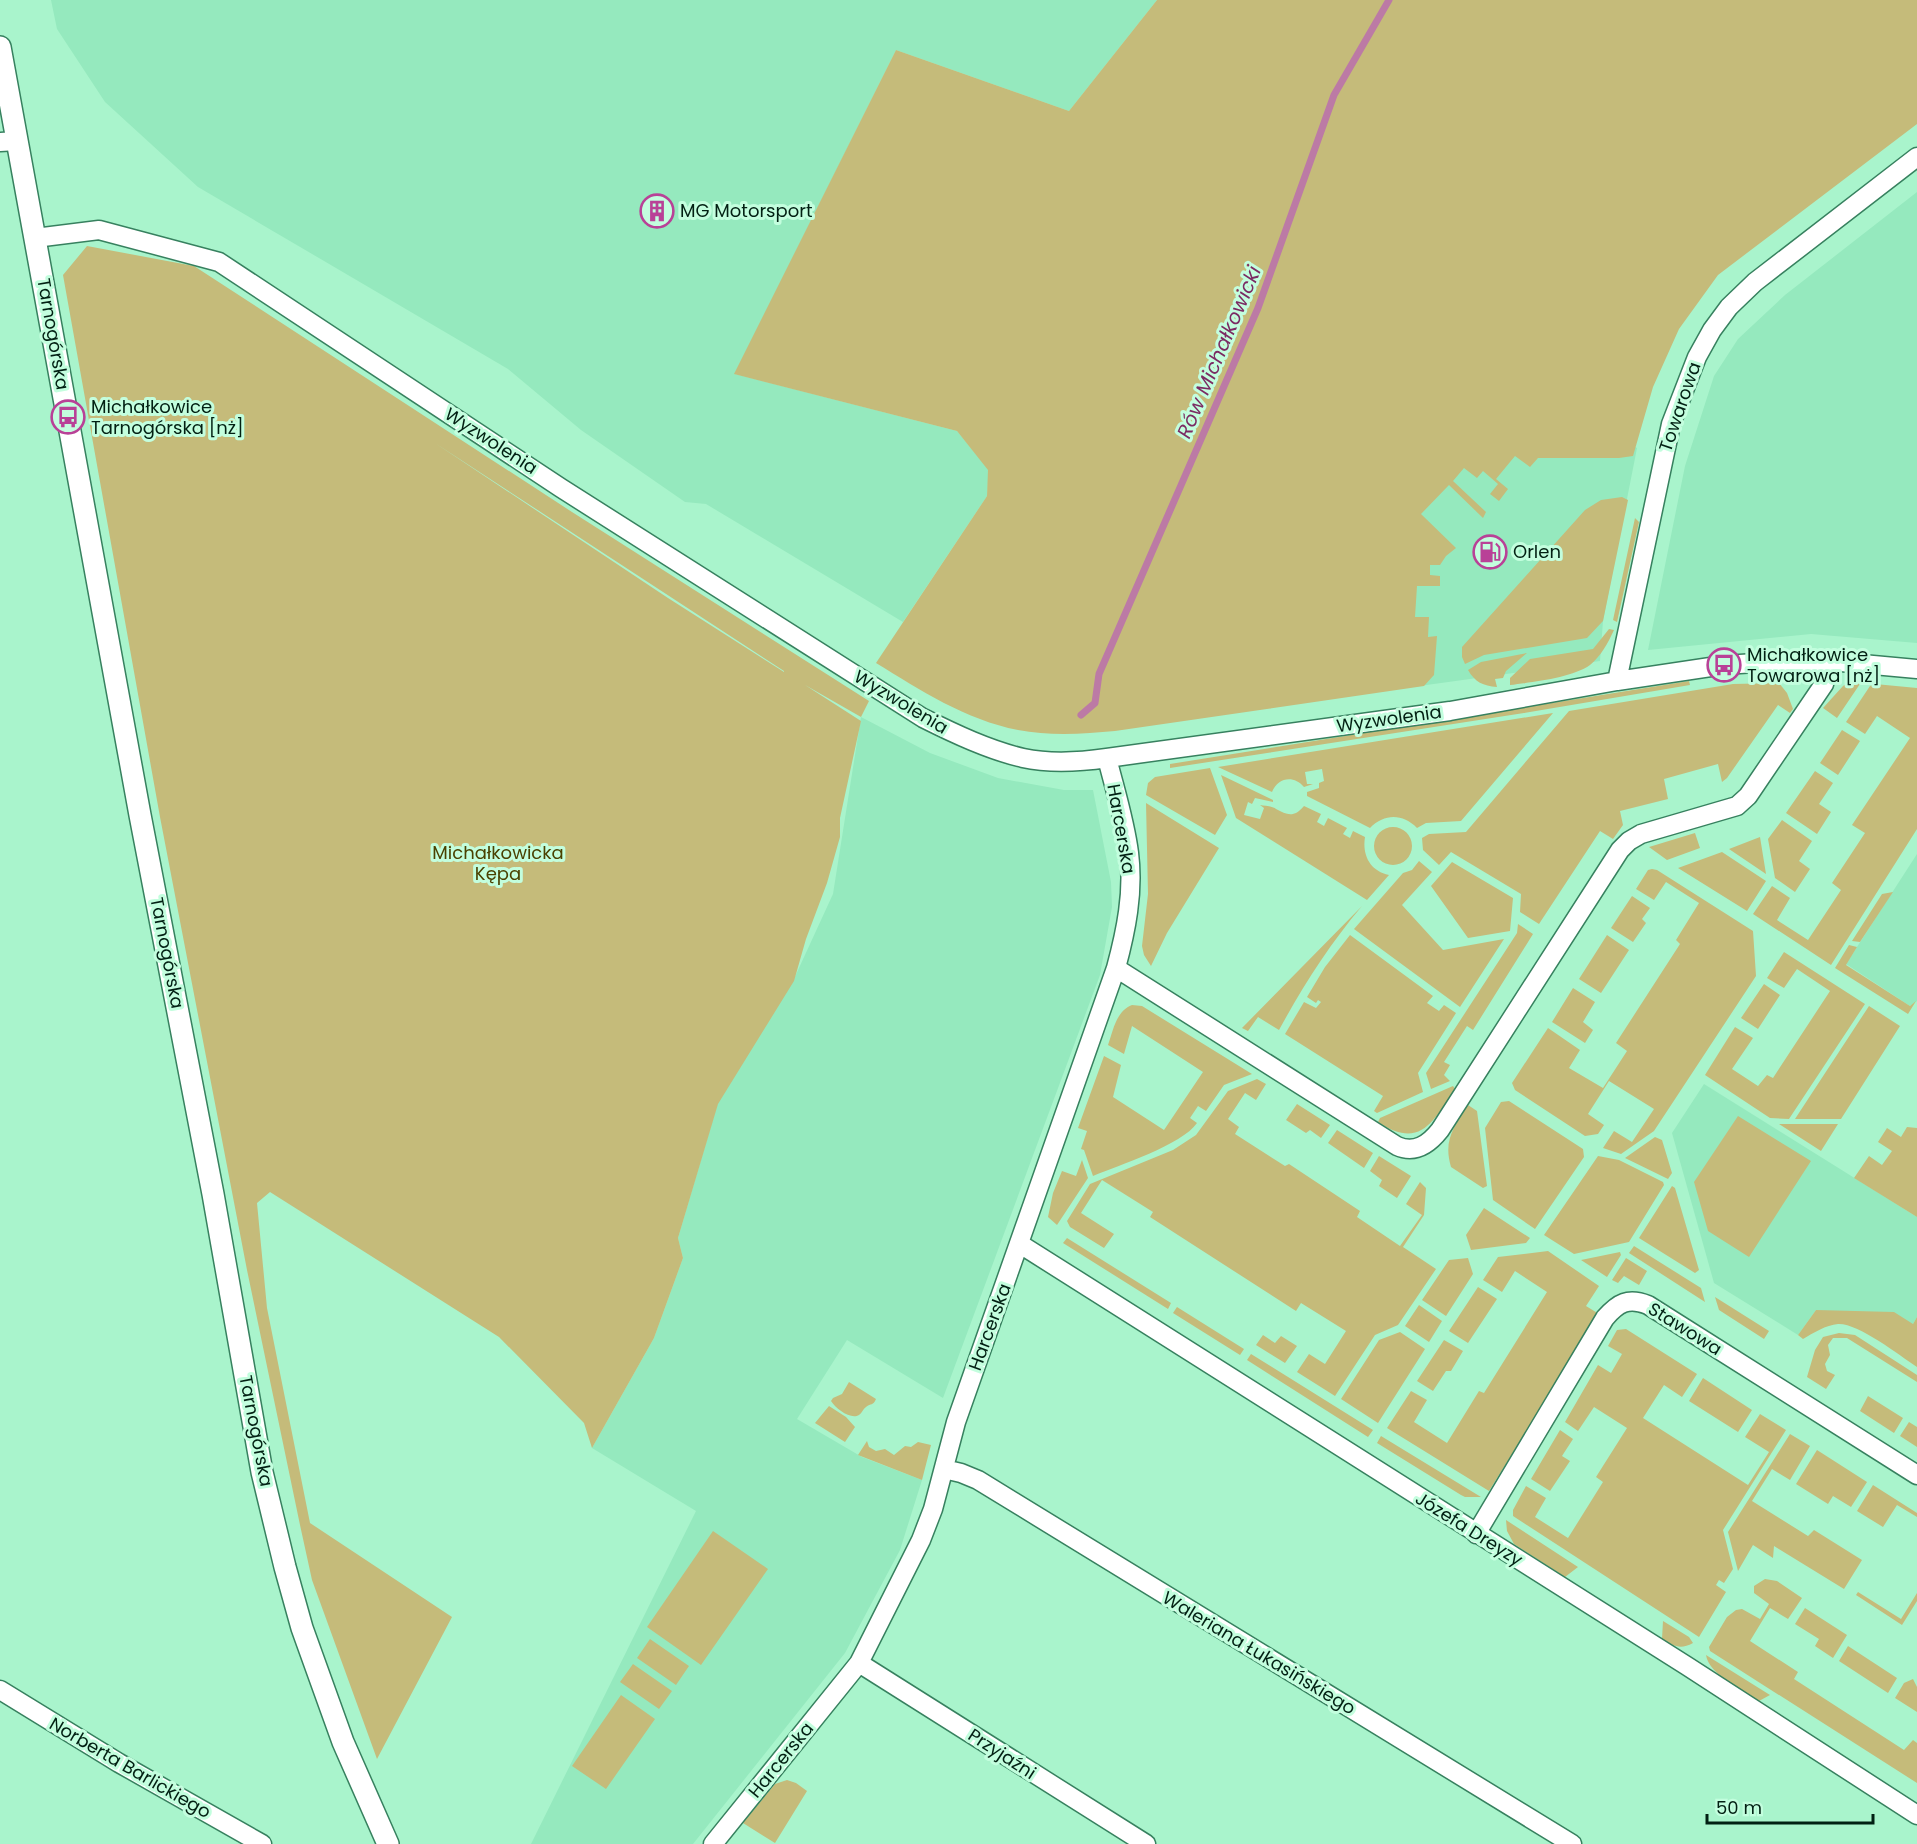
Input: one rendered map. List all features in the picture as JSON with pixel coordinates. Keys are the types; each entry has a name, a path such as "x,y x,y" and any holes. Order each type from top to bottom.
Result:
{"street":[{"name":"Tarnogórska","path":"0,47 9,142 35,238 140,815 213,1194 262,1472 302,1628 343,1742 388,1844"},
{"name":"Towarowa","path":"1617,681 1671,424 1697,357 1712,330 1729,307 1755,282 1917,157"},
{"name":"Wyzwolenia","path":"35,238 99,230 219,262 561,488 923,718 964,738 1024,758 1075,762 1107,758 1450,711 1617,681 1724,665 1830,661 1917,669"},
{"path":"1116,968 1397,1146 1411,1149 1424,1146 1433,1140 1440,1130 1620,850 1641,834 1737,806 1748,796 1824,684 1830,661"},
{"name":"Harcerska","path":"712,1844 859,1663 921,1540 933,1509 956,1422 1116,968 1127,918 1130,881 1129,855 1107,758"},
{"name":"Józefa Dreyzy","path":"1020,1244 1687,1666 1917,1815"},
{"name":"Stawowa","path":"1476,1534 1605,1318 1614,1307 1626,1301 1637,1301 1648,1305 1917,1475"},
{"name":"Waleriana Łukasińskiego","path":"944,1469 978,1480 1572,1844"},
{"name":"Przyjaźni","path":"859,1663 1146,1844"},
{"name":"Norberta Barlickiego","path":"0,1690 119,1763 262,1844"}],"shaded area":[{"path":"51,0 1157,0 1069,111 896,50 735,374 957,431 989,470 987,496 903,622 706,504 685,502 581,430 508,369 198,187 105,102 57,29"},
{"path":"1917,192 1917,643 1811,634 1648,650 1685,466 1714,376 1738,339 1785,295"},
{"path":"1584,419 1637,448 1603,621 1600,661 1347,696 1382,504 1490,444"},
{"path":"861,717 930,753 998,778 1064,790 1093,790 1111,882 1112,907 1100,975 943,1398 847,1340 797,1419 862,1457 922,1480 900,1550 845,1653 693,1844 531,1844 696,1511 592,1448 654,1338 683,1258 678,1238 718,1102 793,981 833,894"},
{"path":"1917,854 1917,1001 1910,1006 1846,964"},
{"path":"1704,1084 1917,1217 1917,1317 1913,1324 1816,1310 1798,1335 1714,1283 1672,1133"}],"green space":[{"path":"1157,0 1917,0 1917,124 1718,275 1679,329 1653,387 1633,456 1538,458 1530,467 1515,456 1496,479 1508,489 1499,501 1490,494 1498,484 1483,471 1477,478 1464,468 1453,481 1486,512 1483,518 1449,485 1421,514 1456,548 1440,565 1430,565 1430,575 1440,576 1440,586 1417,586 1415,617 1429,617 1428,637 1437,636 1434,675 1424,686 1115,731 1067,734 1018,730 962,712 876,663 987,496 988,470 957,431 734,374 896,50 1069,111"},
{"name":"Michałkowicka Kępa","path":"87,246 194,266 572,512 869,701 861,717 805,685 861,721 840,818 840,837 794,981 718,1104 678,1238 683,1258 654,1338 592,1448 584,1423 499,1337 270,1192 257,1203 267,1308 310,1523 452,1617 377,1759 312,1580 300,1525 247,1270 160,817 63,275","holes":["435,443 784,671 668,598"]},
{"path":"1622,497 1628,500 1603,621 1587,638 1484,655 1465,664 1462,647 1585,510 1601,500"},
{"path":"1635,518 1639,522 1617,622 1613,620"},
{"path":"1609,629 1614,630 1604,649 1590,665 1552,679 1510,685 1510,678 1530,659 1593,649"},
{"path":"1527,653 1506,671 1503,678 1495,679 1497,687 1480,683 1468,670 1481,662"},
{"path":"1861,674 1866,675 1837,718 1823,708 1843,686"},
{"path":"1689,681 1690,685 1524,713 1170,768 1170,764"},
{"path":"1779,683 1787,693 1793,709 1790,713 1778,705 1727,778 1722,782 1718,764 1664,779 1668,799 1620,811 1623,825 1613,839 1600,831 1539,924 1520,912 1521,894 1451,852 1439,865 1423,850 1422,838 1429,834 1466,832 1569,711 1733,684"},
{"path":"1875,684 1917,688 1917,829 1831,965 1753,914 1772,886 1790,898 1777,920 1808,940 1841,890 1832,883 1865,833 1852,825 1910,738 1877,716 1865,734 1846,722 1870,686"},
{"path":"1553,713 1461,821 1426,823 1417,828 1406,820 1394,817 1382,820 1370,828 1307,796 1307,792 1319,788 1319,783 1324,781 1322,769 1305,772 1307,784 1313,784 1304,787 1296,781 1286,779 1278,783 1272,792 1218,767"},
{"path":"1842,730 1860,741 1838,775 1820,763"},
{"path":"1210,768 1227,815 1215,835 1146,795 1148,783 1155,777"},
{"path":"1815,771 1833,783 1819,804 1831,812 1817,834 1786,813"},
{"path":"1221,775 1273,800 1273,802 1255,798 1252,804 1248,802 1244,815 1260,819 1264,808 1260,805 1273,807 1290,814 1294,814 1304,806 1321,814 1317,822 1324,826 1328,818 1347,828 1343,834 1350,838 1353,831 1365,837 1366,856 1372,866 1389,875 1367,900 1236,818"},
{"path":"1146,803 1219,848 1167,933 1151,966 1144,955 1142,946 1148,894"},
{"path":"1782,820 1812,841 1799,861 1810,869 1795,892 1775,878 1768,839"},
{"path":"1393,827 1400,828 1406,833 1411,839 1411,853 1406,859 1400,864 1393,865 1386,864 1380,859 1375,853 1374,846 1375,839 1380,833 1386,828"},
{"path":"1695,833 1700,848 1667,860 1649,847"},
{"path":"1760,837 1766,874 1729,849"},
{"path":"1722,852 1766,881 1747,911 1678,868"},
{"path":"1419,861 1432,872 1402,905 1443,950 1504,939 1460,1007 1354,929 1403,873 1412,870"},
{"path":"1452,862 1513,898 1510,931 1468,938 1431,886"},
{"path":"1652,869 1753,931 1756,976 1654,1131 1621,1154 1603,1148 1614,1131 1632,1142 1654,1109 1609,1081 1588,1114 1604,1125 1598,1134 1585,1136 1515,1090 1512,1083 1548,1028 1580,1050 1569,1068 1603,1088 1627,1051 1616,1043 1680,944 1676,940 1699,903 1666,882 1654,900 1636,889 1648,870"},
{"path":"1893,892 1860,942 1852,941 1882,894"},
{"path":"1632,896 1650,908 1642,919 1646,923 1633,942 1611,928"},
{"path":"1362,906 1317,966 1279,1030 1258,1017 1248,1031 1242,1028"},
{"path":"1518,924 1533,934 1473,1030 1467,1026 1444,1062 1450,1065 1444,1075 1450,1081 1431,1089 1426,1073 1517,933"},
{"path":"1350,935 1433,996 1427,1003 1439,1011 1444,1005 1456,1013 1418,1073 1423,1092 1377,1113 1374,1111 1383,1096 1285,1034 1304,1002 1316,1008 1321,1002 1318,1000 1316,1003 1307,997 1325,967"},
{"path":"1607,935 1629,950 1601,993 1579,979"},
{"path":"1849,945 1857,947 1846,965 1910,1006 1916,1001 1908,1014 1835,968"},
{"path":"1784,952 1865,1004 1789,1119 1770,1118 1705,1075 1735,1027 1753,1038 1732,1069 1758,1086 1767,1075 1773,1078 1830,991 1797,969 1784,988 1767,978"},
{"path":"1764,984 1780,995 1758,1029 1741,1018"},
{"path":"1573,988 1595,1002 1583,1022 1593,1030 1585,1043 1552,1022"},
{"path":"1132,1005 1142,1006 1252,1074 1224,1085 1206,1111 1198,1106 1190,1118 1197,1123 1178,1139 1149,1154 1093,1176 1084,1150 1081,1149 1087,1131 1078,1128 1104,1056 1121,1065 1113,1097 1164,1130 1203,1072 1132,1026 1124,1054 1108,1045 1122,1012"},
{"path":"1869,1006 1900,1026 1841,1119 1795,1119"},
{"path":"1257,1079 1266,1084 1256,1100 1245,1093 1228,1119 1239,1127 1235,1134 1285,1166 1289,1164 1360,1211 1357,1217 1400,1246 1422,1215 1406,1204 1420,1182 1426,1188 1424,1215 1403,1247 1436,1269 1398,1325 1375,1335 1335,1396 1297,1372 1309,1354 1325,1364 1346,1331 1301,1303 1296,1311 1150,1217 1153,1212 1102,1180 1081,1213 1114,1234 1104,1248 1070,1227 1067,1221 1090,1184 1173,1150 1196,1135 1228,1091"},
{"path":"1453,1086 1455,1089 1440,1112 1424,1128 1415,1133 1392,1130 1378,1122 1380,1118"},
{"path":"1509,1101 1583,1149 1584,1157 1535,1229 1493,1200 1485,1128 1501,1102"},
{"path":"1297,1104 1330,1125 1321,1138 1310,1130 1306,1133 1286,1120"},
{"path":"1468,1105 1477,1111 1487,1186 1483,1188 1451,1167 1449,1157 1451,1134"},
{"path":"1738,1116 1811,1161 1749,1257 1708,1231 1694,1182"},
{"path":"1779,1124 1838,1124 1821,1151"},
{"path":"1907,1127 1917,1128 1917,1217 1854,1178 1869,1156 1882,1165 1892,1151 1878,1142 1887,1128 1901,1137"},
{"path":"1337,1130 1373,1153 1364,1168 1328,1143"},
{"path":"1655,1137 1662,1140 1672,1173 1668,1179 1625,1158"},
{"path":"1379,1156 1411,1176 1397,1198 1379,1186 1382,1180 1370,1171"},
{"path":"1598,1156 1619,1160 1663,1182 1664,1185 1629,1242 1574,1254 1544,1235"},
{"path":"1082,1160 1088,1178 1057,1225 1048,1217 1053,1193 1062,1171 1076,1176"},
{"path":"1672,1186 1675,1188 1699,1270 1695,1273 1639,1238"},
{"path":"1484,1208 1530,1238 1526,1243 1471,1250 1466,1235"},
{"path":"1067,1238 1171,1303 1168,1309 1063,1243"},
{"path":"1634,1246 1701,1288 1705,1302 1629,1253"},
{"path":"1548,1251 1599,1286 1586,1306 1599,1314 1489,1491 1387,1428 1411,1391 1427,1400 1414,1422 1447,1443 1479,1391 1484,1393 1547,1292 1515,1271 1502,1292 1483,1280 1498,1257"},
{"path":"1620,1252 1621,1255 1607,1277 1581,1260"},
{"path":"1468,1258 1473,1274 1446,1316 1422,1300 1449,1260"},
{"path":"1626,1258 1647,1271 1639,1285 1624,1276 1618,1283 1612,1280"},
{"path":"1478,1287 1497,1299 1468,1343 1449,1331"},
{"path":"1715,1297 1769,1331 1764,1339 1719,1310"},
{"path":"1419,1305 1442,1321 1429,1342 1405,1326"},
{"path":"1177,1307 1244,1349 1240,1355 1173,1313"},
{"path":"1816,1310 1894,1312 1913,1324 1917,1317 1917,1367 1878,1341 1846,1325 1829,1326 1803,1339 1798,1335"},
{"path":"1626,1329 1697,1374 1682,1397 1664,1385 1643,1418 1748,1485 1769,1452 1745,1437 1760,1414 1786,1430 1723,1530 1733,1569 1724,1583 1719,1580 1716,1585 1726,1592 1699,1637 1513,1516 1513,1510 1526,1486 1546,1498 1535,1517 1568,1538 1603,1482 1596,1477 1627,1428 1594,1407 1578,1431 1565,1422 1598,1365 1611,1373 1622,1354 1608,1346 1617,1330"},
{"path":"1400,1332 1425,1349 1378,1423 1341,1399 1379,1340"},
{"path":"1839,1333 1855,1335 1917,1375 1917,1382 1847,1338 1833,1338 1828,1345 1830,1355 1825,1364 1827,1371 1835,1375 1826,1389 1807,1377 1815,1350 1823,1337"},
{"path":"1263,1335 1275,1343 1281,1336 1297,1346 1285,1363 1256,1345"},
{"path":"1444,1340 1463,1351 1451,1371 1446,1371 1433,1391 1417,1381"},
{"path":"1251,1354 1373,1430 1368,1437 1247,1360"},
{"path":"1703,1378 1752,1410 1738,1432 1689,1401"},
{"path":"849,1382 876,1399 873,1404 856,1416 844,1413 831,1401 842,1394"},
{"path":"1868,1396 1903,1418 1894,1433 1860,1411"},
{"path":"829,1406 846,1417 855,1427 845,1442 815,1423"},
{"path":"1909,1422 1917,1427 1917,1447 1900,1436"},
{"path":"1560,1430 1573,1439 1562,1456 1570,1461 1550,1491 1531,1479"},
{"path":"1790,1434 1810,1446 1790,1480 1772,1469 1752,1501 1808,1536 1814,1530 1862,1560 1844,1589 1774,1546 1773,1558 1753,1545 1738,1571 1728,1532"},
{"path":"1381,1436 1481,1497 1461,1495 1377,1443"},
{"path":"867,1441 869,1447 876,1451 885,1449 894,1455 905,1446 911,1447 918,1442 931,1445 922,1480 858,1455"},
{"path":"1817,1450 1867,1482 1851,1507 1833,1496 1828,1504 1796,1484"},
{"path":"1873,1485 1917,1513 1917,1517 1897,1505 1883,1527 1857,1511"},
{"path":"1506,1520 1578,1567 1565,1577 1514,1544 1507,1531"},
{"path":"713,1531 768,1569 701,1665 647,1627"},
{"path":"1765,1579 1777,1581 1802,1598 1788,1619 1770,1608 1750,1641 1798,1672 1794,1679 1904,1750 1913,1740 1917,1743 1917,1783 1710,1651 1709,1647 1727,1617 1736,1610 1742,1609 1760,1619 1769,1604 1754,1593 1754,1586"},
{"path":"1858,1592 1901,1619 1917,1593 1917,1601 1902,1625 1856,1595"},
{"path":"1805,1608 1847,1635 1833,1658 1815,1646 1819,1639 1795,1624"},
{"path":"1663,1621 1689,1637 1693,1643 1677,1646 1662,1639"},
{"path":"650,1639 689,1666 676,1685 637,1658"},
{"path":"1848,1646 1897,1678 1888,1693 1839,1661"},
{"path":"1706,1655 1770,1695 1759,1701 1736,1687 1713,1669"},
{"path":"633,1664 672,1691 659,1709 620,1682"},
{"path":"1913,1679 1917,1687 1917,1712 1895,1698 1904,1683"},
{"path":"621,1695 655,1719 606,1789 572,1766"},
{"path":"787,1780 807,1791 775,1843 743,1823 775,1784"}],"waterway":[{"name":"Rów Michałkowicki","path":"1081,715 1095,703 1099,674 1258,308 1334,95 1389,0"}],"place":[{"name":"MG Motorsport","path":"657,211"},
{"name":"Michałkowice Tarnogórska [nż]","path":"68,417"},
{"name":"Orlen","path":"1490,552"},
{"name":"Michałkowice Towarowa [nż]","path":"1724,665"}]}
